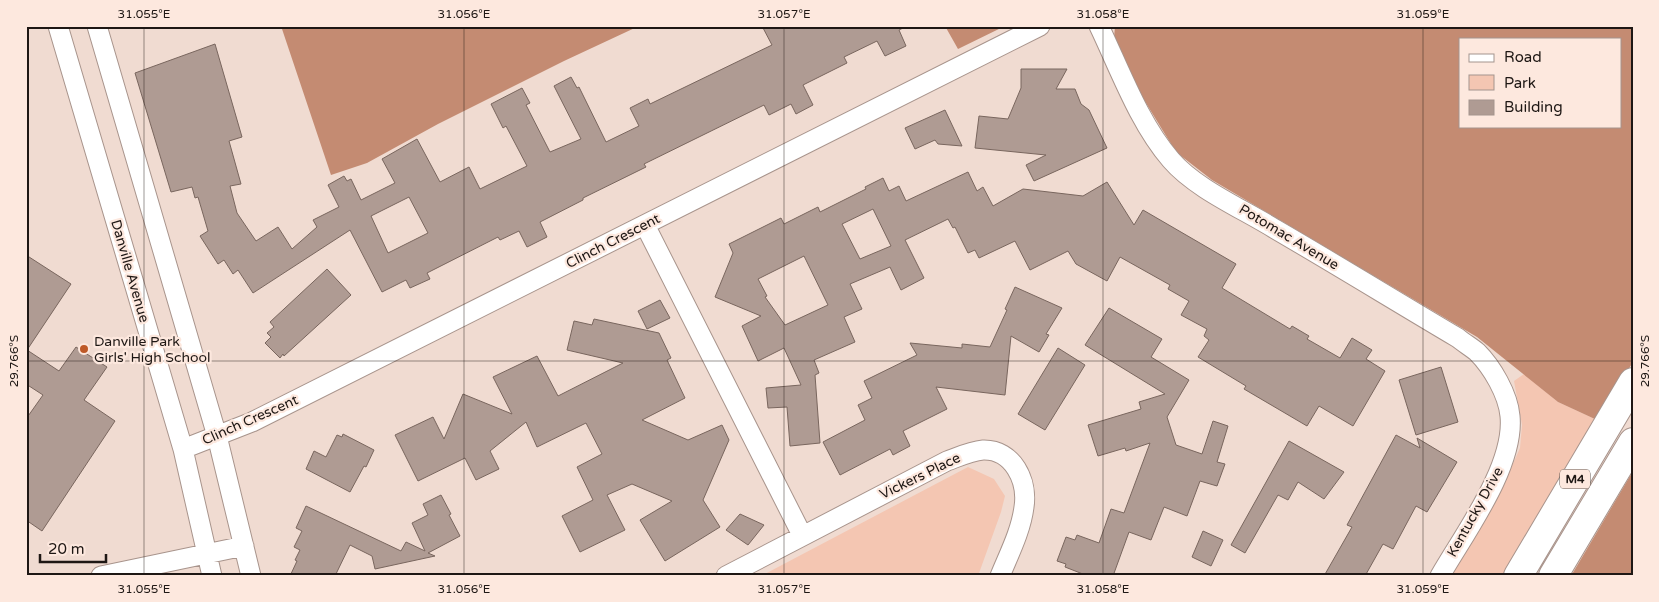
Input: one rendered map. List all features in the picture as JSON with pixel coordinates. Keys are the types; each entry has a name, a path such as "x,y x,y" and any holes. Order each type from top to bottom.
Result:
{"highway":[{"name":"M4","path":"1518,576 1633,382"},
{"name":"M4","path":"1553,576 1633,442"}],"street":[{"name":"Danville Avenue","path":"58,26 183,449 212,576"},
{"path":"97,26 217,436 251,576"},
{"name":"Clinch Crescent","path":"183,449 252,422 1040,26"},
{"name":"Potomac Avenue","path":"1099,26 1143,120 1171,161 1213,193 1458,338 1477,353 1501,385 1510,416"},
{"path":"645,225 802,535"},
{"name":"Kentucky Drive","path":"1440,576 1488,494 1502,464 1508,443 1510,416"},
{"name":"Vickers Place","path":"726,576 947,461 983,450 996,452 1012,461 1020,475 1025,496 1017,534 1000,576"},
{"path":"102,576 244,546"}],"green space":[{"path":"1524,374 1558,402 1597,420 1503,576 1451,576 1507,477 1520,448 1522,425 1514,381"},
{"path":"968,467 994,479 1005,496 978,576 761,576"}],"shaded area":[{"path":"281,26 639,26 438,124 367,163 331,175"},
{"path":"945,26 1005,26 958,49"},
{"path":"1115,26 1633,26 1633,362 1597,420 1558,402 1477,337 1212,180 1176,152 1141,95 1114,38"},
{"path":"1633,471 1633,576 1571,576"}],"building":[{"path":"762,26 907,26 899,30 906,46 885,56 877,41 844,57 847,63 803,85 813,105 796,114 791,104 769,115 764,105 644,164 646,167 540,222 547,237 527,247 519,231 500,240 498,237 427,273 430,279 410,288 406,280 382,292 350,230 253,293 238,270 233,274 224,260 218,264 200,236 208,231 198,197 195,198 192,187 171,192 135,73 215,44 242,137 229,141 241,184 230,186 237,213 256,241 278,227 292,249 317,227 313,220 339,207 328,185 344,176 347,181 351,179 361,200 395,183 382,159 417,139 440,182 469,167 480,189 527,166 506,126 503,128 491,104 522,88 530,103 526,105 550,152 581,139 554,86 571,77 577,88 579,87 606,142 639,126 630,108 648,99 650,104 772,45","holes":["409,197 428,233 388,253 371,216"]},
{"path":"1021,69 1067,69 1056,89 1075,89 1081,104 1089,110 1107,148 1034,181 1026,165 1046,155 975,148 979,116 1008,119 1021,88"},
{"path":"945,110 962,146 938,144 935,140 915,149 905,128"},
{"path":"968,172 977,191 983,187 993,206 1023,189 1083,196 1107,182 1134,225 1143,210 1236,264 1222,288 1290,329 1292,326 1309,336 1307,339 1340,358 1352,338 1372,350 1366,359 1385,371 1353,426 1319,406 1307,426 1244,389 1246,386 1198,357 1209,340 1204,336 1207,329 1181,315 1189,301 1168,289 1170,285 1120,257 1107,281 1076,264 1068,251 1030,270 1015,241 979,258 975,250 968,253 955,227 953,228 948,219 905,240 924,278 901,290 890,267 850,284 862,309 844,317 855,342 814,360 819,373 815,375 820,443 790,446 787,407 768,408 766,388 801,385 784,348 758,361 742,326 761,316 715,297 733,253 729,244 781,218 784,224 818,207 820,212 866,189 865,187 883,178 889,191 899,186 906,201","holes":["873,209 891,246 860,259 842,224","804,256 828,305 785,325 765,297 767,296 758,279"]},
{"path":"26,255 71,284 27,350 59,371 76,347 107,367 84,400 115,421 42,531 26,520 26,419 43,395 26,384"},
{"path":"327,269 351,295 280,358 265,343 271,337 267,333 274,327 270,322"},
{"path":"1015,287 1062,308 1046,334 1049,335 1039,352 1011,336 1005,395 936,387 947,409 903,431 910,446 893,455 890,449 840,475 823,442 865,420 858,405 872,398 864,381 917,355 910,343 962,348 962,344 990,347"},
{"path":"660,300 670,318 647,329 638,311"},
{"path":"1109,308 1162,339 1151,357 1189,380 1167,417 1176,445 1202,454 1213,421 1228,426 1217,462 1225,464 1217,486 1200,481 1187,516 1164,507 1151,540 1129,532 1113,576 1088,576 1065,567 1066,564 1057,561 1066,537 1075,540 1077,535 1099,543 1111,509 1124,513 1150,443 1126,451 1125,448 1098,456 1088,425 1141,409 1139,402 1165,394 1085,345"},
{"path":"594,319 659,333 671,358 667,360 685,398 642,420 688,440 722,425 729,440 703,500 720,527 665,561 640,520 672,501 632,484 607,495 625,530 580,552 562,516 593,500 577,467 602,454 586,423 537,447 526,422 490,451 499,469 476,480 465,458 418,481 395,435 433,417 444,439 463,394 512,414 493,377 537,356 558,396 623,363 567,350 574,321 592,325"},
{"path":"1058,348 1085,365 1045,430 1018,414"},
{"path":"1441,367 1458,422 1416,435 1399,380"},
{"path":"343,434 374,450 350,492 306,469 314,451 326,457 337,435 342,437"},
{"path":"1396,435 1420,448 1417,438 1457,462 1427,512 1416,506 1393,549 1383,544 1365,576 1324,576 1352,527 1347,525"},
{"path":"1289,441 1344,472 1324,499 1298,482 1288,500 1278,495 1245,553 1231,545"},
{"path":"441,495 460,536 428,553 435,556 375,569 372,556 350,545 335,576 290,576 300,550 294,547 302,531 296,528 306,506 401,551 406,542 425,551 412,523 428,515 423,504"},
{"path":"740,514 764,525 748,545 726,530"},
{"path":"1203,531 1223,540 1211,566 1192,557"}],"place":[{"name":"Danville Park Girls' High School","path":"84,349"}]}
